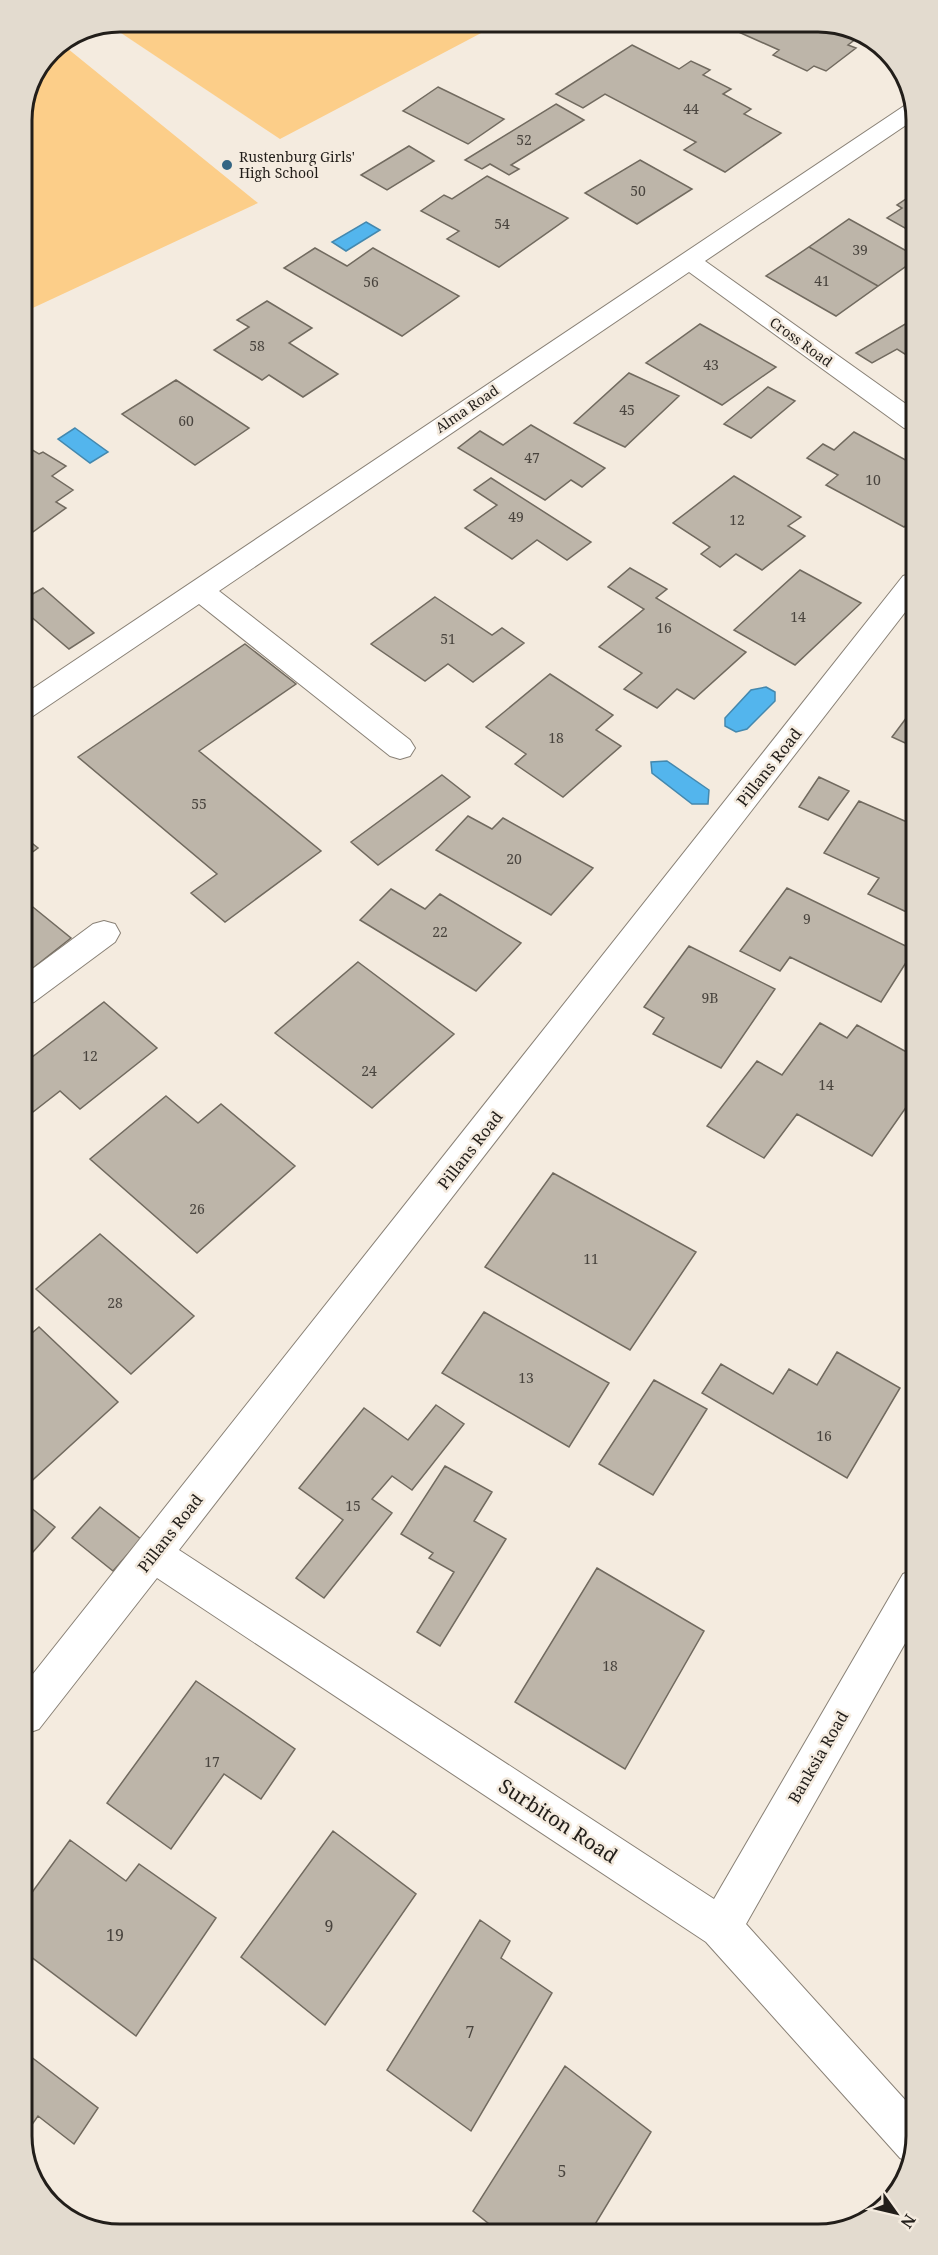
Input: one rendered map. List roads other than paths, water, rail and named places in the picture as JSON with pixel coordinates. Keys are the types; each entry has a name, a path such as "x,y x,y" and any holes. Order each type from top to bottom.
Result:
{"street":[{"name":"Alma Road","path":"32,703 906,115"},
{"name":"Cross Road","path":"689,261 906,417"},
{"path":"199,590 400,748"},
{"name":"Pillans Road","path":"32,1706 906,592"},
{"path":"32,986 104,933"},
{"name":"Surbiton Road","path":"153,1554 721,1927 906,2134"},
{"name":"Banksia Road","path":"721,1927 906,1604"}],"water":[{"path":"366,222 380,230 346,251 332,242"},
{"path":"75,428 108,452 90,463 58,439"},
{"path":"766,687 775,692 775,701 747,729 736,732 725,726 725,718 751,690"},
{"path":"667,761 709,790 708,804 692,804 652,773 651,762"}],"place":[{"name":"Rustenburg Girls' High School","path":"227,165"}]}
